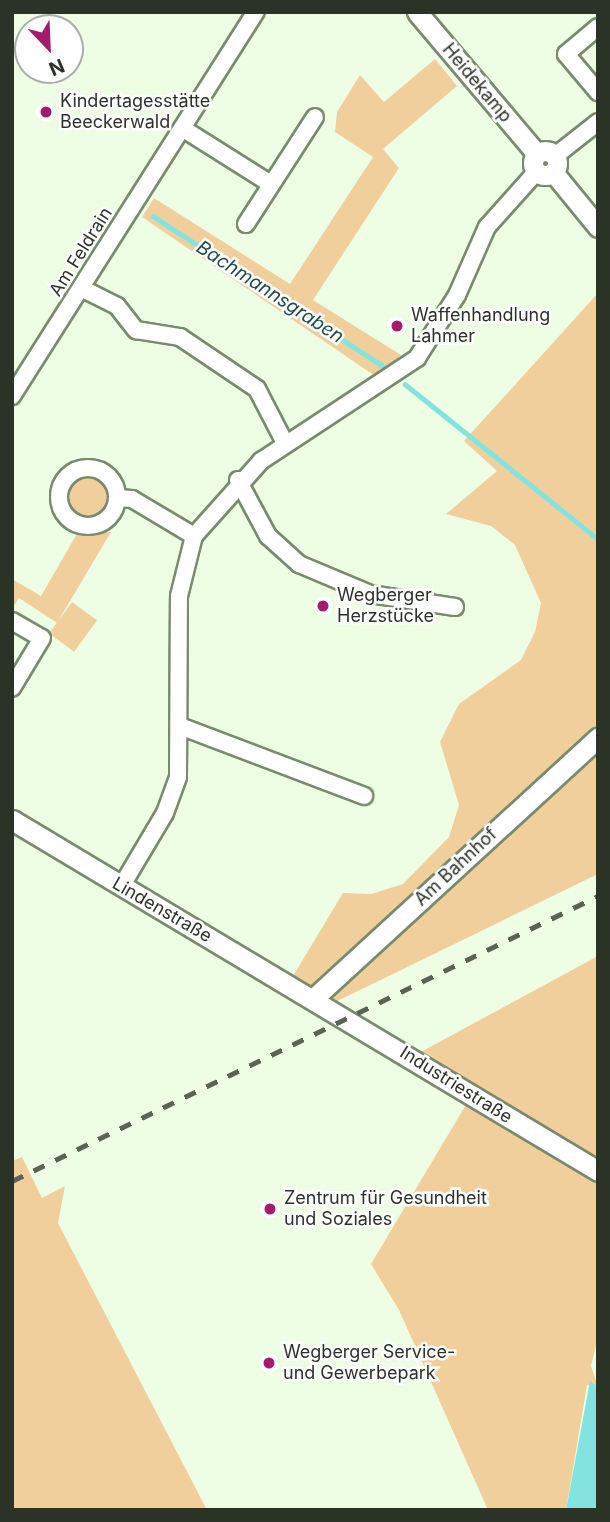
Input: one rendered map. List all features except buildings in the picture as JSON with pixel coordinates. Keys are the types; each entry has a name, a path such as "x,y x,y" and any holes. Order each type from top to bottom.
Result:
{"street":[{"name":"Am Feldrain","path":"12,396 256,12"},
{"name":"Heidekamp","path":"416,12 598,227"},
{"path":"598,27 566,54 598,92"},
{"path":"246,224 315,117"},
{"path":"121,887 165,813 177,777 180,726 179,596 194,536 238,480 285,443 379,388 417,358 457,295 487,227 545,163 598,122"},
{"path":"183,128 271,184"},
{"path":"80,288 117,306 136,330 180,337 257,389 285,443"},
{"path":"238,480 268,536 299,564 370,594 455,607"},
{"path":"117,498 132,499 194,536"},
{"path":"12,621 42,638 12,688"},
{"path":"180,726 365,796"},
{"name":"Am Bahnhof","path":"315,997 598,738"},
{"name":"Lindenstraße","path":"12,820 121,887 315,997"},
{"name":"Industriestraße","path":"315,997 598,1171"}],"shaded area":[{"path":"435,59 457,86 383,149 399,168 313,300 401,355 378,378 142,217 154,198 290,284 373,157 335,132 337,112 360,75 384,102"},
{"path":"598,293 598,874 319,1010 284,991 343,893 371,894 403,884 449,837 459,805 440,742 459,704 521,660 535,632 541,603 515,545 491,526 446,514 497,471 464,441"},
{"path":"87,476 102,483 109,498 102,513 87,520 72,513 65,498 72,483"},
{"path":"78,532 111,532 57,623 19,598 12,609 12,579 41,596"},
{"path":"72,602 97,620 74,652 49,634"},
{"path":"598,956 598,1337 591,1366 598,1387 587,1385 566,1510 488,1510 399,1310 371,1264 467,1103 537,1144 547,1129 419,1053"},
{"path":"22,1157 42,1198 65,1186 58,1223 207,1510 12,1510 12,1161"}],"water":[{"path":"590,1381 598,1387 598,1510 566,1510"}],"waterway":[{"name":"Bachmannsgraben","path":"153,216 386,368"},
{"name":"Bachmannsgraben","path":"405,384 598,539"}],"railway":[{"path":"12,1181 598,896"}],"place":[{"name":"Kindertagesstätte Beeckerwald","path":"46,112"},
{"name":"Waffenhandlung Lahmer","path":"397,326"},
{"name":"Wegberger Herzstücke","path":"323,606"},
{"name":"Zentrum für Gesundheit und Soziales","path":"270,1209"},
{"name":"Wegberger Service- und Gewerbepark","path":"269,1363"}]}
